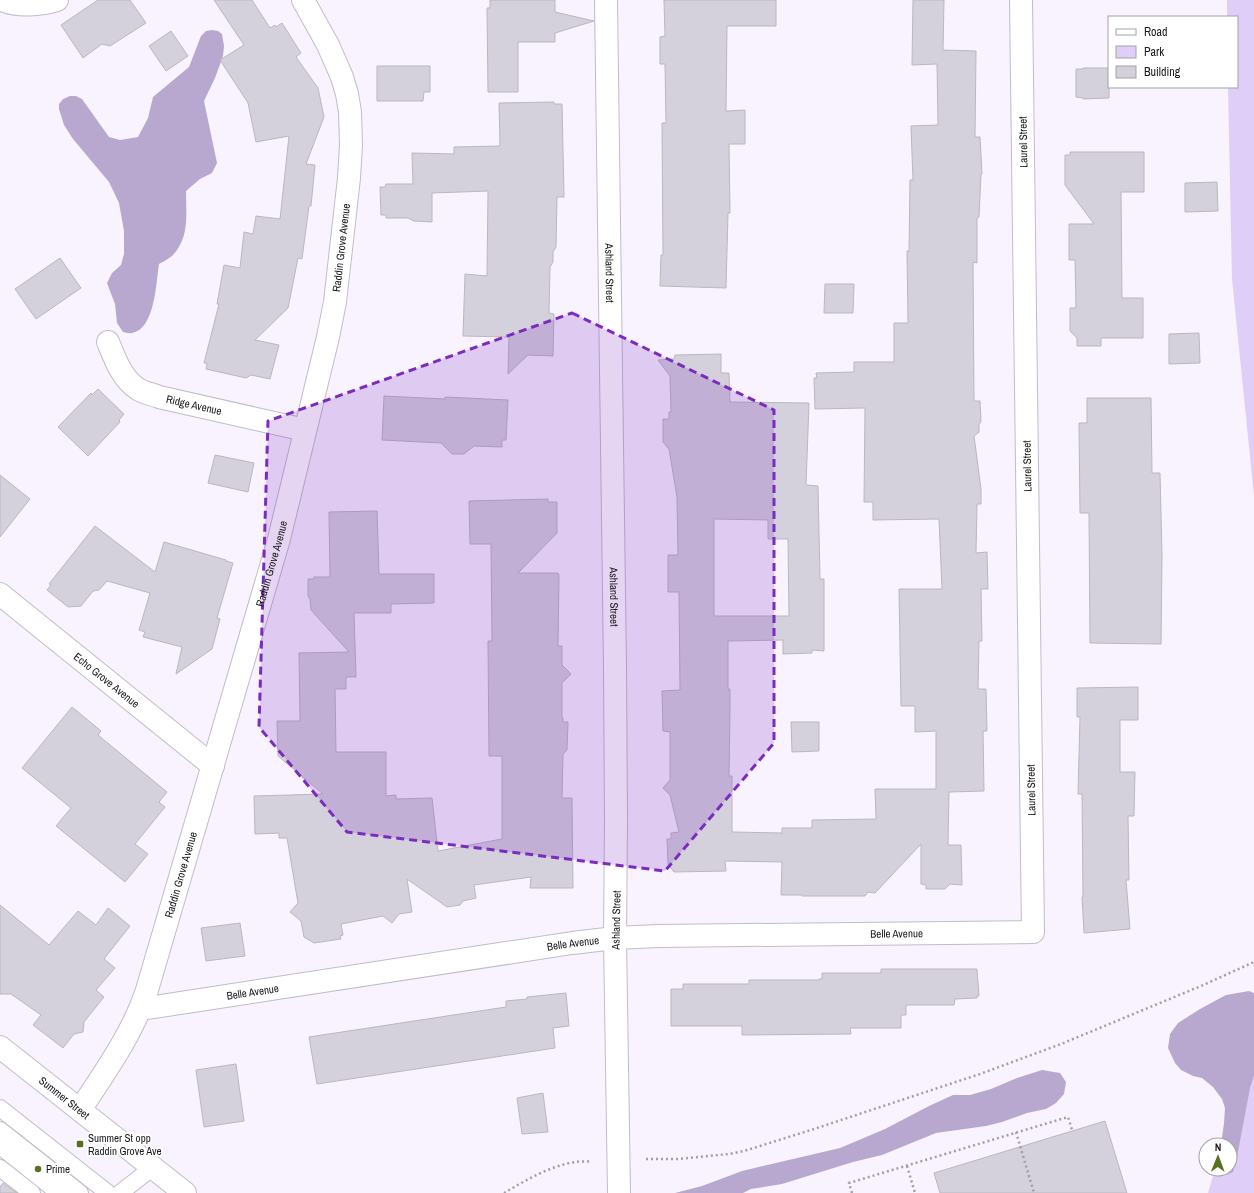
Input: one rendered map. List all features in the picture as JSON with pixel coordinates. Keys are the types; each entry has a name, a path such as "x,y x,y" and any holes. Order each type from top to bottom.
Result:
{"street":[{"path":"2,0 14,3 31,4 52,2"},
{"name":"Raddin Grove Avenue","path":"80,1110 100,1080 141,1010 155,967 280,533 328,337 335,302 348,185 351,145 350,112 345,85 328,45 303,0"},
{"name":"Ashland Street","path":"606,0 615,667 615,938 619,1193"},
{"name":"Laurel Street","path":"1022,0 1033,932"},
{"name":"Ridge Avenue","path":"108,342 122,372 139,390 159,397 305,430"},
{"name":"Echo Grove Avenue","path":"0,594 213,766"},
{"name":"Belle Avenue","path":"141,1010 572,943 615,938 658,936 1033,932"},
{"name":"Summer Street","path":"0,1047 184,1193"}],"lane":[{"path":"0,1108 108,1193"},
{"path":"0,1130 80,1193"},
{"path":"0,1146 59,1193"},
{"path":"0,1168 32,1193"},
{"path":"120,1193 152,1168"}],"path":[{"path":"760,1147 995,1068 1119,1020 1202,986 1254,962"},
{"path":"852,1193 849,1183 1068,1117 1072,1130"},
{"path":"1016,1132 1034,1193"},
{"path":"907,1166 915,1193"}],"highlighted area":[{"path":"572,313 774,410 774,743 665,871 347,832 259,727 268,421"}],"green space":[{"path":"1227,0 1254,0 1254,496 1232,279 1228,88 1238,88 1238,16 1227,16"},
{"path":"1254,1042 1254,1193 1208,1193 1213,1177 1238,1177 1238,1137 1232,1137"}],"shaded area":[{"path":"206,31 218,31 222,34 224,46 223,56 215,78 204,101 217,163 212,173 200,179 186,191 186,225 182,241 172,256 159,264 153,304 146,323 140,330 132,333 123,332 117,323 115,304 107,283 112,273 121,265 124,254 124,231 119,203 109,182 73,139 64,125 59,104 63,99 70,96 76,96 82,99 109,137 120,140 138,137 148,118 153,97 189,67 201,36"},
{"path":"1249,991 1254,993 1254,1075 1250,1088 1238,1152 1238,1137 1222,1137 1225,1108 1222,1099 1213,1087 1202,1078 1193,1076 1181,1070 1175,1063 1168,1048 1170,1034 1178,1023 1226,995"},
{"path":"1042,1070 1060,1073 1066,1082 1064,1094 1056,1103 1046,1109 1027,1113 986,1126 936,1133 882,1155 853,1162 782,1184 751,1189 743,1193 675,1193 702,1186 742,1171 840,1148 885,1129 953,1095 970,1095 991,1089 1017,1078"}],"building":[{"path":"98,0 130,0 146,23 110,46 102,44 83,58 61,25"},
{"path":"214,0 252,0 270,28 275,25 276,27 282,23 301,53 296,57 318,88 324,117 306,164 315,165 311,206 309,206 302,259 298,258 288,308 255,340 279,345 270,379 251,375 246,378 206,369 207,363 204,363 219,304 217,304 224,265 240,268 244,232 253,234 256,216 280,219 289,136 256,142 248,103 220,60 244,45"},
{"path":"490,0 555,0 555,12 594,21 555,33 555,42 518,42 518,92 488,92 487,8 490,8"},
{"path":"664,0 776,0 776,26 727,26 726,111 745,110 745,144 729,144 730,213 728,213 726,288 660,286 661,255 663,255 662,123 666,123 665,64 660,64 660,37 665,36"},
{"path":"913,0 944,0 943,50 976,51 975,137 980,137 982,174 979,217 977,218 977,263 973,262 974,401 980,401 981,421 979,425 979,432 974,436 981,489 981,504 977,504 976,553 987,552 988,589 981,589 982,641 979,641 978,689 986,689 987,731 983,731 984,791 949,792 948,845 961,845 962,885 950,884 945,889 926,889 926,885 921,884 921,844 875,893 868,892 865,896 781,895 782,862 725,861 726,871 674,872 668,864 667,839 671,839 671,833 679,832 670,795 663,788 670,780 670,732 663,731 662,691 680,690 679,592 668,592 668,555 678,555 677,497 669,449 663,442 663,419 669,419 669,412 671,412 670,376 658,360 674,359 675,355 721,354 721,373 729,373 730,402 809,403 806,485 818,486 820,579 824,579 824,651 812,650 812,653 783,654 783,640 728,641 728,689 730,689 729,776 732,776 732,832 782,833 782,828 812,828 812,820 876,819 875,789 936,789 936,731 915,732 915,706 901,706 899,589 942,589 939,519 873,520 873,502 864,502 865,408 815,409 814,378 817,378 816,373 854,372 854,362 894,362 894,323 908,323 907,251 909,251 910,180 913,180 911,126 938,125 937,64 912,65","holes":["714,519 768,520 768,539 788,539 789,616 714,616"]},
{"path":"171,31 188,56 166,71 149,46"},
{"path":"377,66 430,66 430,92 424,92 423,101 377,101"},
{"path":"1108,68 1109,98 1083,99 1076,97 1076,69"},
{"path":"554,102 554,104 562,104 564,197 557,197 556,247 553,252 553,262 550,267 549,313 554,314 553,356 528,355 508,374 509,337 463,336 465,274 487,276 488,191 432,193 432,222 414,221 408,218 386,218 386,215 381,215 380,187 385,187 386,184 413,184 412,153 454,154 454,147 500,146 499,103"},
{"path":"1070,152 1144,152 1144,192 1121,192 1122,298 1143,298 1143,338 1101,338 1101,346 1077,346 1077,338 1070,331 1070,308 1076,308 1075,260 1069,260 1069,224 1094,224 1065,185 1065,155 1070,155"},
{"path":"1217,182 1218,211 1185,212 1185,183"},
{"path":"60,258 81,288 36,319 15,289"},
{"path":"825,284 854,284 853,313 824,313"},
{"path":"1199,333 1200,363 1169,364 1169,334"},
{"path":"98,389 124,414 119,420 120,422 88,456 58,427 91,393 92,395"},
{"path":"384,396 508,400 506,440 502,440 502,447 474,446 464,454 452,454 441,443 382,440"},
{"path":"1087,398 1151,398 1152,473 1160,473 1162,555 1161,644 1090,643 1089,513 1080,513 1079,423 1087,423"},
{"path":"215,455 254,463 248,492 208,483"},
{"path":"0,475 30,499 0,537"},
{"path":"548,499 548,502 557,502 557,533 518,573 558,573 559,575 558,646 562,646 562,665 571,674 562,683 562,718 563,722 568,722 567,750 563,754 562,798 572,798 573,888 530,888 531,877 474,885 476,898 463,901 460,905 447,907 407,879 412,912 399,914 392,923 383,916 341,924 343,935 340,936 341,939 314,943 304,937 301,921 290,912 298,903 287,838 279,838 279,833 255,834 254,796 323,794 278,756 277,721 300,721 299,653 349,652 311,610 310,599 308,596 308,579 314,579 314,577 330,577 329,512 377,511 379,574 434,574 434,603 391,604 391,613 354,613 356,677 346,677 346,689 335,689 336,752 386,752 386,796 396,795 396,799 432,798 438,851 502,839 502,756 489,756 488,641 492,641 491,544 470,544 469,501"},
{"path":"95,526 155,572 164,542 233,563 217,618 220,619 212,649 176,674 182,647 143,637 145,632 139,630 150,593 107,581 99,590 93,591 81,606 68,607 47,590 51,585 49,584"},
{"path":"1138,687 1138,720 1120,720 1120,772 1135,772 1134,816 1128,816 1129,880 1126,880 1130,929 1084,933 1082,897 1082,794 1078,794 1080,717 1077,717 1077,688"},
{"path":"72,707 101,731 98,735 167,792 159,802 165,807 135,844 148,854 125,882 56,826 71,808 22,768"},
{"path":"791,722 819,722 819,751 792,752"},
{"path":"0,905 49,945 78,911 96,925 108,908 130,926 104,959 115,968 96,990 104,997 84,1022 83,1032 74,1034 63,1048 33,1025 41,1015 11,994 0,994"},
{"path":"240,923 245,956 206,961 201,928"},
{"path":"881,969 977,969 979,996 977,996 977,998 955,999 954,1005 906,1005 906,1015 901,1015 901,1028 850,1028 851,1034 742,1035 742,1026 671,1026 671,989 683,989 683,984 749,984 749,980 819,980 822,979 822,973 881,973"},
{"path":"566,993 569,1026 553,1028 555,1048 317,1084 309,1037 506,1007 506,1001"},
{"path":"236,1064 244,1121 204,1127 196,1070"},
{"path":"543,1093 548,1132 522,1134 517,1098"},
{"path":"1105,1121 1127,1193 940,1193 934,1173"},
{"path":"3,1183 17,1193 0,1193 0,1187"}],"place":[{"name":"Summer St opp Raddin Grove Ave","path":"80,1144"},
{"name":"Prime","path":"38,1169"}]}
